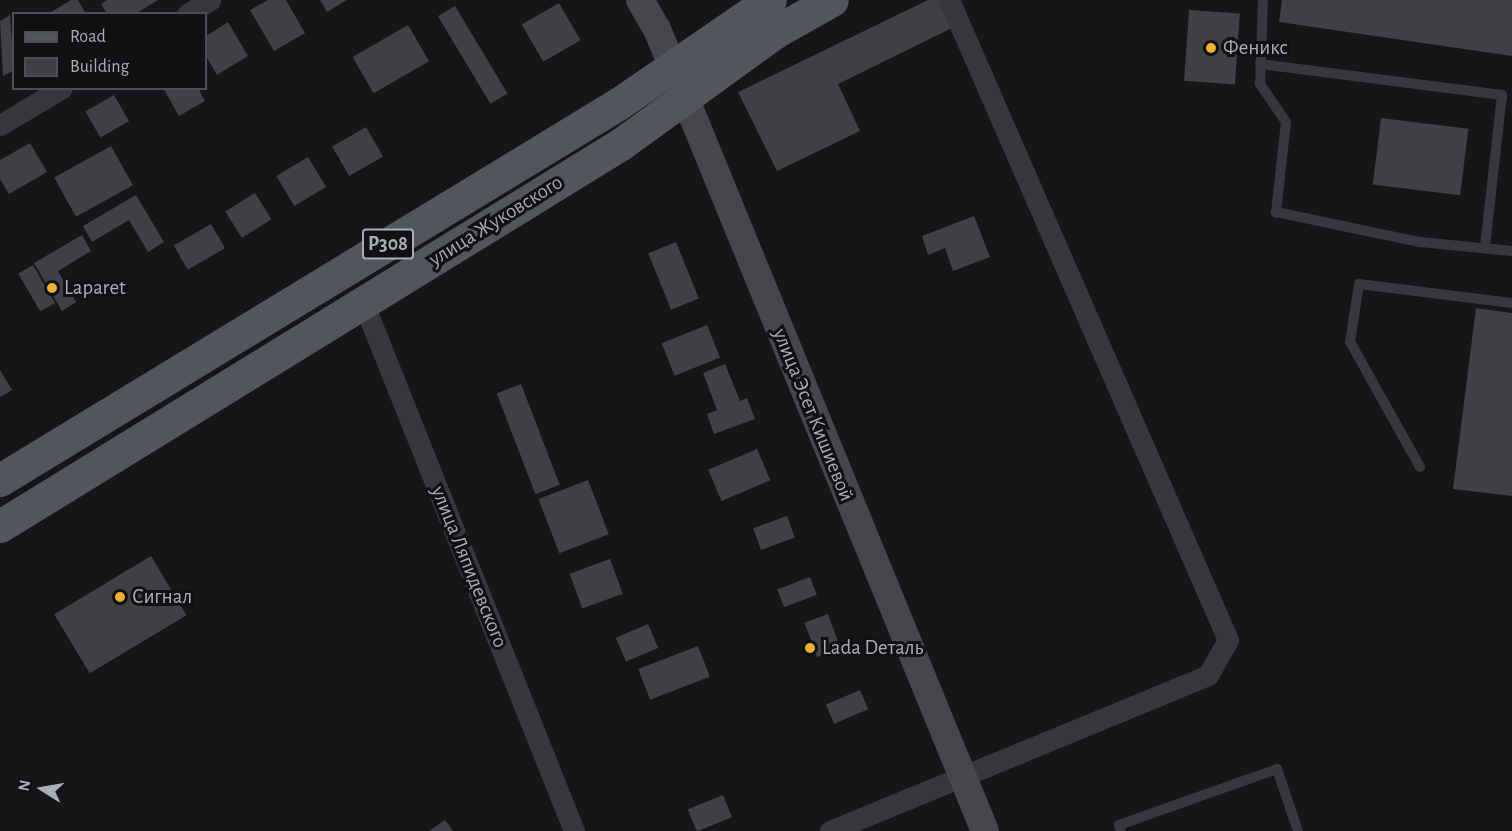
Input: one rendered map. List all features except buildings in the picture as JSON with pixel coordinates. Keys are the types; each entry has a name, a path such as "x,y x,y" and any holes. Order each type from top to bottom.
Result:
{"main road":[{"name":"улица Эсет Кишиевой","path":"640,0 669,64 985,831"},
{"name":"P308","path":"0,480 618,104 669,64 770,0"},
{"name":"улица Жуковского","path":"0,526 363,302 683,100 775,32 832,0"}],"street":[{"path":"190,12 210,0"},
{"path":"830,831 963,779 1208,675 1228,640 949,0"},
{"path":"0,125 59,90"},
{"name":"улица Ляпидевского","path":"363,302 574,831"}],"lane":[{"path":"1263,0 1260,84 1286,122 1276,212 1420,242 1512,251"},
{"path":"1260,64 1502,95 1485,247"},
{"path":"1420,468 1350,342 1359,284 1512,303"},
{"path":"1121,831 1119,825 1277,769 1298,831"}],"place":[{"name":"Феникс","path":"1211,48"},
{"name":"Laparet","path":"52,288"},
{"name":"Сигнал","path":"120,597"},
{"name":"Lada Dеталь","path":"810,648"}]}
